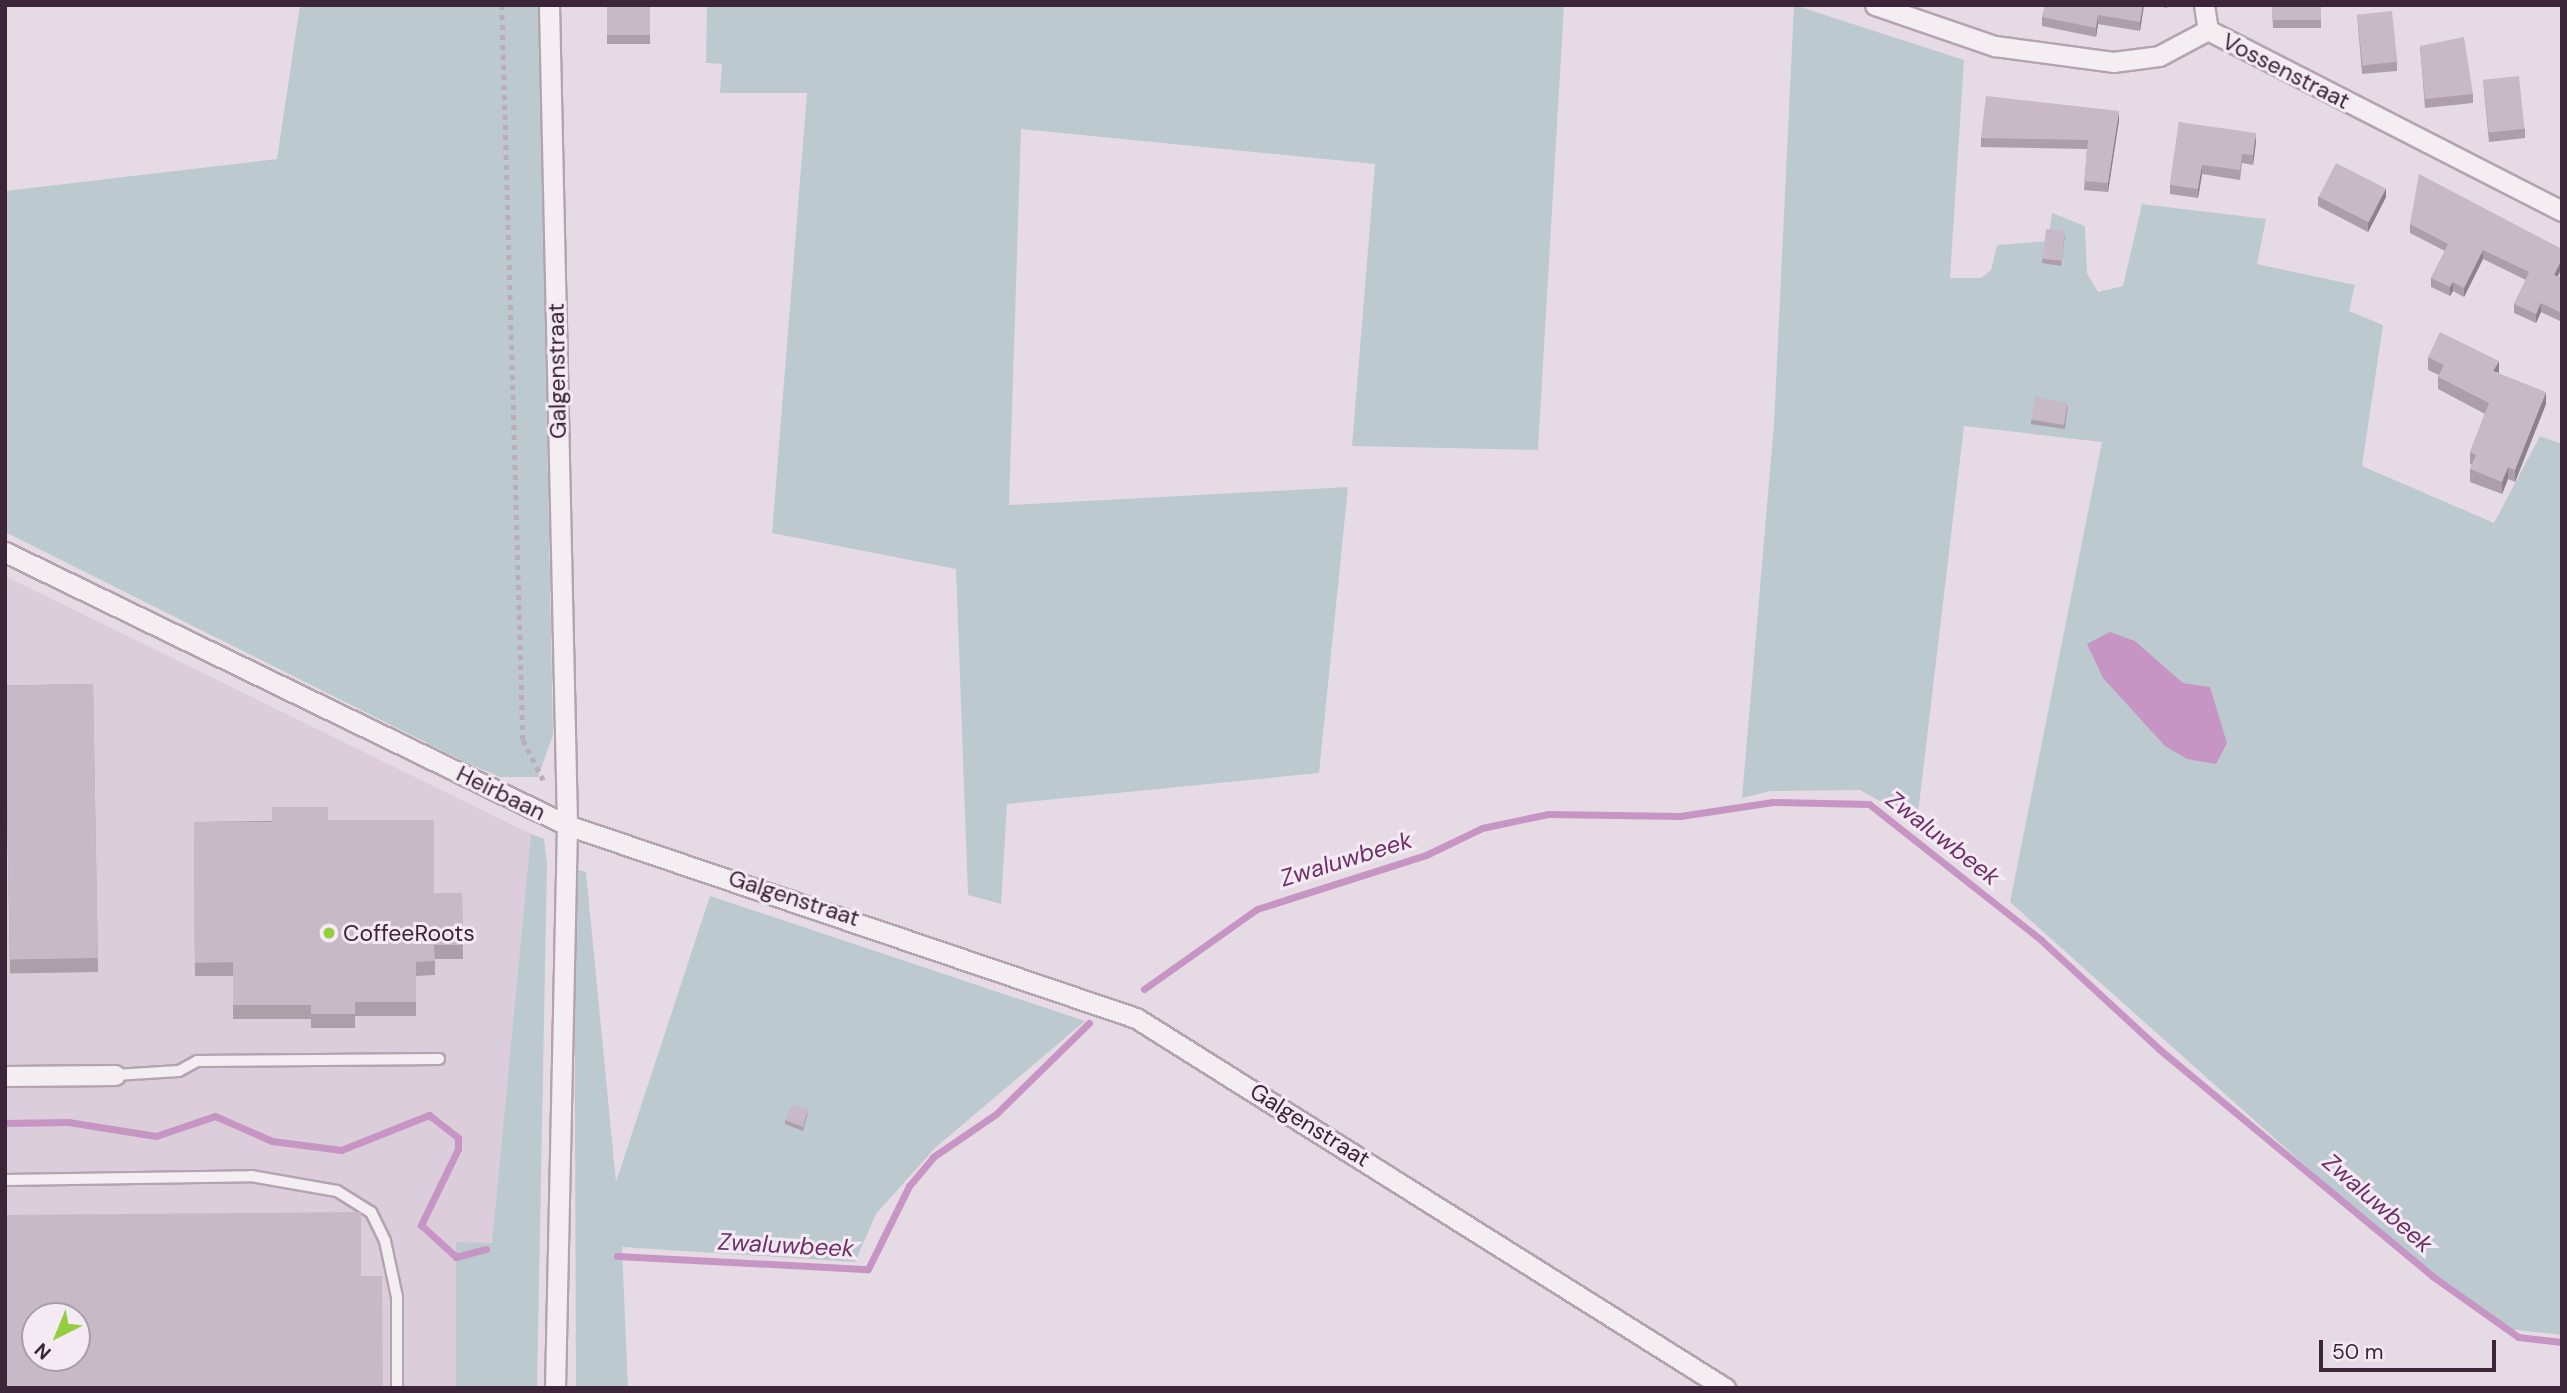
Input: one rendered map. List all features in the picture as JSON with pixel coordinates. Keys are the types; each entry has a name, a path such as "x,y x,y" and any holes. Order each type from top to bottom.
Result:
{"street":[{"name":"Galgenstraat","path":"549,5 567,825 1136,1018 1725,1388"},
{"name":"Vossenstraat","path":"1875,5 1995,46 2113,62 2159,56 2208,30 2562,211"},
{"path":"2204,5 2208,30"},
{"name":"Heirbaan","path":"5,552 567,825 555,1388"},
{"path":"5,1076 115,1075"}],"lane":[{"path":"115,1075 178,1071 197,1061 439,1059"},
{"path":"5,1180 250,1176 337,1191 371,1212 385,1241 397,1297 397,1388"}],"path":[{"path":"502,5 523,740 548,789"}],"shaded area":[{"path":"300,5 539,5 553,735 538,777 500,777 465,762 5,532 5,191 277,159"},
{"path":"707,5 1564,5 1538,450 1352,446 1375,164 1021,129 1009,505 1348,487 1319,773 1007,804 1001,904 968,895 956,569 772,533 807,93 720,93 722,64 706,63"},
{"path":"1794,5 1964,60 1950,278 1981,278 1991,270 1997,245 2048,241 2052,213 2085,226 2087,273 2098,292 2123,286 2142,204 2266,219 2257,264 2355,285 2349,311 2383,325 2362,466 2494,523 2540,436 2562,444 2562,1335 2507,1329 2422,1270 2010,902 2102,442 1964,426 1917,822 1860,790 1770,791 1742,798 1774,424"},
{"path":"5,576 531,834 492,1244 456,1243 456,1388 5,1388"},
{"path":"2110,632 2135,641 2183,683 2210,687 2227,743 2216,764 2187,759 2165,746 2103,678 2087,644"},
{"path":"531,834 544,839 547,864 537,1388 456,1388 456,1242 492,1243"},
{"path":"574,869 586,872 616,1182 710,896 1085,1021 935,1148 876,1214 855,1262 622,1247 628,1388 576,1388"}],"building":[{"path":"607,5 650,5 650,35 607,35"},
{"path":"2045,5 2143,5 2140,22 2098,15 2096,28 2042,17"},
{"path":"2272,5 2321,5 2321,20 2272,20"},
{"path":"2392,11 2397,62 2363,65 2357,15"},
{"path":"2464,37 2473,94 2425,99 2420,46"},
{"path":"2519,76 2525,129 2489,132 2483,80"},
{"path":"1986,96 2119,111 2108,183 2084,181 2088,140 1981,138"},
{"path":"2179,122 2256,133 2253,155 2242,154 2240,170 2202,165 2198,189 2170,185"},
{"path":"2336,163 2386,188 2369,222 2319,197"},
{"path":"2419,174 2562,249 2562,259 2554,275 2562,278 2562,313 2541,303 2536,314 2514,304 2529,272 2483,250 2464,288 2453,282 2450,287 2431,278 2448,244 2410,224"},
{"path":"2046,229 2065,231 2062,261 2043,259"},
{"path":"2440,332 2499,361 2493,371 2546,392 2515,470 2508,467 2502,482 2470,469 2476,455 2470,452 2489,403 2438,377 2444,365 2428,357"},
{"path":"2035,397 2068,402 2064,425 2031,420"},
{"path":"93,684 98,958 10,959 5,686"},
{"name":"CoffeeRoots","path":"272,807 328,807 328,820 434,820 434,893 462,893 463,945 434,945 435,961 416,962 416,1002 355,1002 355,1014 311,1014 311,1005 233,1005 233,962 195,963 194,822 272,822"},
{"path":"792,1105 808,1109 803,1127 785,1120"},
{"path":"361,1212 361,1276 382,1276 383,1388 5,1388 5,1215"}],"waterway":[{"name":"Zwaluwbeek","path":"1144,989 1257,909 1426,855 1482,828 1548,814 1680,816 1773,802 1869,804 2041,940 2159,1049 2432,1276 2518,1337 2562,1342"},
{"name":"Zwaluwbeek","path":"617,1256 868,1269 909,1186 933,1157 996,1114 1089,1023"},
{"name":"Zwaluwbeek","path":"5,1123 68,1122 156,1136 215,1116 272,1141 341,1150 429,1115 458,1138 458,1149 421,1225 456,1257 486,1249"}],"place":[{"name":"CoffeeRoots","path":"329,933"}]}
